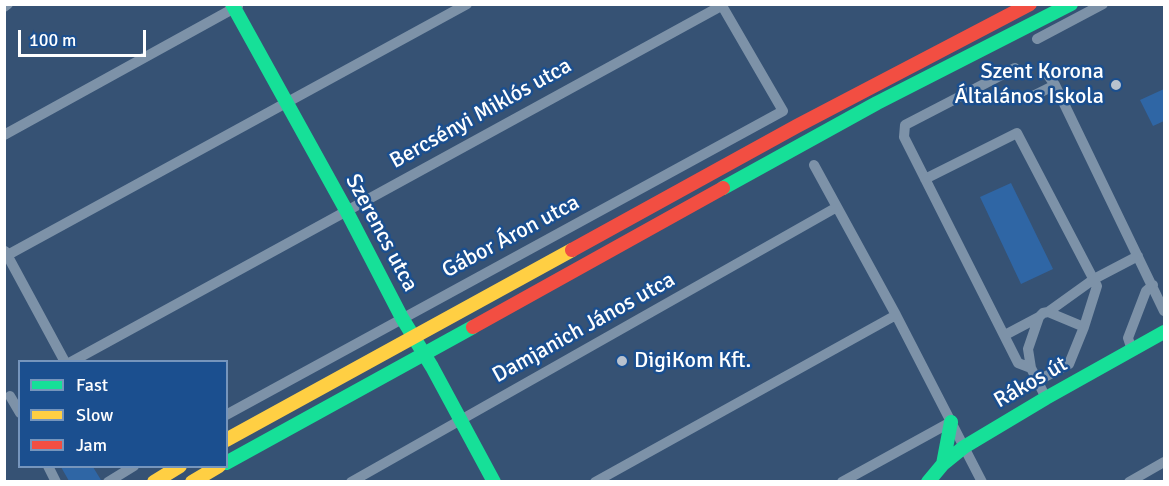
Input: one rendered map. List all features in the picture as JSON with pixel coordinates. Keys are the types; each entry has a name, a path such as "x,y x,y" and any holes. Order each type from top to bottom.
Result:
{"main road":[{"path":"228,439 797,126 1030,4"},
{"path":"228,462 877,103 1071,4"},
{"name":"Szerencs utca","path":"235,6 402,318 494,482"},
{"name":"Rákos út","path":"928,482 943,464 964,447 1164,332"},
{"path":"943,464 951,422"},
{"path":"154,482 177,468"},
{"path":"192,482 216,468"}],"street":[{"path":"4,7 8,4"},
{"path":"64,360 5,255 467,4"},
{"path":"1037,39 1103,4"},
{"name":"Gábor Áron utca","path":"228,414 783,111 721,5"},
{"name":"Bercsényi Miklós utca","path":"75,360 721,5"},
{"path":"4,135 235,6"},
{"path":"1015,68 905,125 904,137 1018,363 1031,368"},
{"path":"1049,72 1164,311"},
{"path":"1027,99 1055,85"},
{"path":"925,179 1017,133 1097,286 1069,364 1037,381"},
{"path":"814,165 896,315 982,482"},
{"name":"Damjanich János utca","path":"351,482 837,207"},
{"path":"1005,335 1043,315 1094,279 1138,256"},
{"path":"1132,350 1128,338 1146,291 1153,285"},
{"path":"595,482 896,315"},
{"path":"1043,315 1084,327"},
{"path":"1043,315 1028,349 1031,368 1046,398"},
{"path":"842,482 951,422"},
{"path":"1129,482 1164,462"},
{"path":"49,468 56,482"},
{"path":"108,482 127,468"}],"shaded area":[{"path":"1164,89 1164,121 1153,126 1140,100"},
{"path":"1011,183 1053,269 1021,284 980,197"},
{"path":"62,468 94,468 101,480 69,481"}],"traffic: fast":[{"path":"232,4 346,210 402,318 432,367 494,482"},
{"path":"723,188 877,103 1071,4"},
{"path":"228,462 473,327"},
{"path":"928,482 943,464 964,447 1164,332"},
{"path":"943,464 951,422"}],"traffic: slow":[{"path":"228,439 572,250"},
{"path":"154,482 177,468"},
{"path":"192,482 216,468"}],"traffic: jam":[{"path":"572,250 797,126 1030,4"},
{"path":"473,327 723,188"}],"place":[{"name":"Szent Korona Általános Iskola","path":"1116,85"},
{"name":"DigiKom Kft.","path":"622,361"}]}
